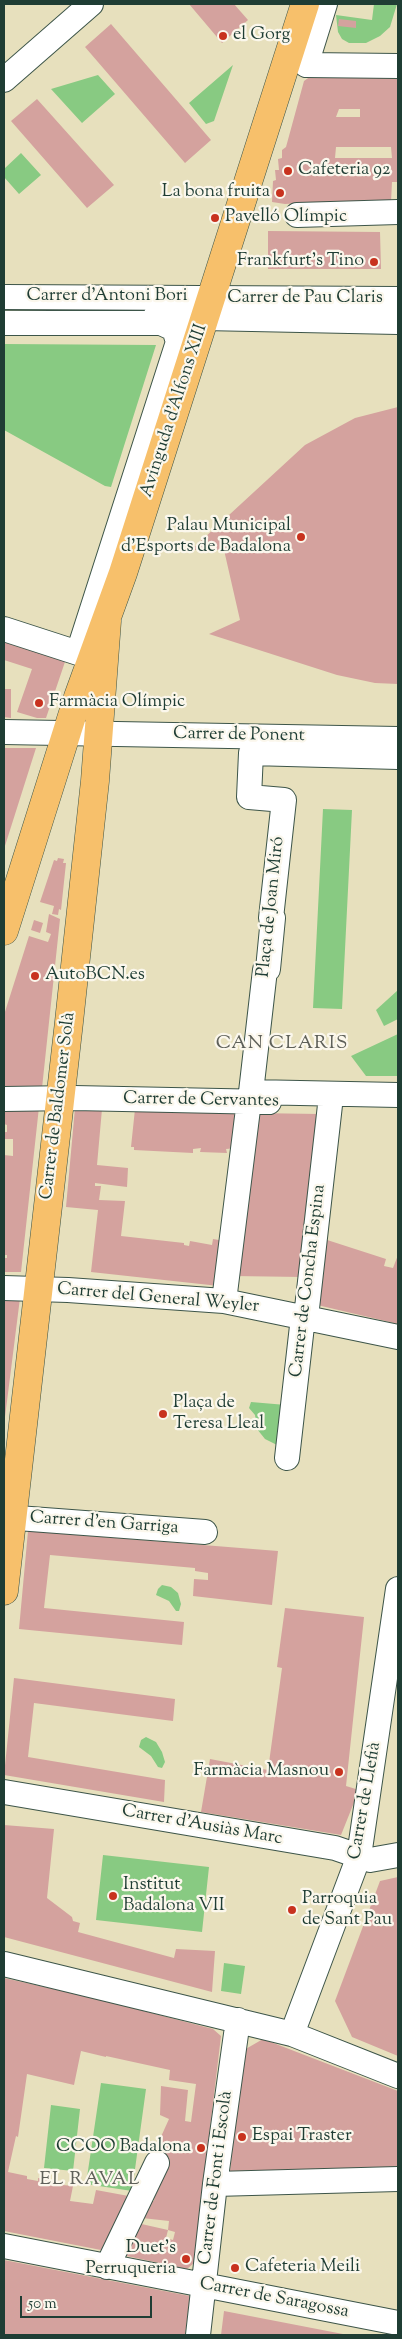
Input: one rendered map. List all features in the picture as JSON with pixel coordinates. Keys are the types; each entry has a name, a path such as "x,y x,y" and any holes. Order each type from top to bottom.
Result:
{"main road":[{"name":"Avinguda d'Alfons XIII","path":"4,931 82,734 107,621 208,308 301,47 305,4"},
{"name":"Carrer de Baldomer Solà","path":"4,1591 8,1517 38,1289 96,760 82,734"}],"street":[{"path":"4,80 91,4"},
{"path":"326,4 301,47 306,64 398,66"},
{"path":"301,47 398,51"},
{"path":"297,215 398,212"},
{"name":"Carrer d'Antoni Bori","path":"4,297 208,308"},
{"name":"Carrer de Pau Claris","path":"208,308 398,299"},
{"name":"Carrer d'Antoni Bori","path":"4,317 208,308"},
{"name":"Carrer de Pau Claris","path":"208,308 398,322"},
{"path":"4,323 161,323 174,328 178,342 78,653 4,629"},
{"name":"Carrer de Ponent","path":"4,732 398,739"},
{"name":"Plaça de Joan Miró","path":"398,757 251,753 249,797 284,800 271,918 273,918 268,969 264,970 251,1092 398,1095"},
{"name":"Carrer de Cervantes","path":"4,1099 398,1106"},
{"path":"224,1301 250,1102"},
{"name":"Carrer de Concha Espina","path":"287,1458 302,1326 306,1317 330,1104"},
{"name":"Carrer del General Weyler","path":"4,1288 224,1301 398,1337"},
{"name":"Carrer d'en Garriga","path":"8,1517 205,1532"},
{"name":"Carrer de Llefià","path":"292,2034 359,1856 398,1588"},
{"name":"Carrer d'Ausiàs Marc","path":"4,1792 335,1848 370,1860 398,1856"},
{"path":"4,1964 292,2034 398,2076"},
{"name":"Carrer de Font i Escolà","path":"198,2335 215,2184 238,2020"},
{"path":"107,2267 156,2163"},
{"path":"215,2184 398,2179"},
{"name":"Carrer de Saragossa","path":"4,2246 398,2323"}],"green space":[{"path":"374,4 397,4 390,27 380,36 366,43 349,43 342,39 338,32 336,15 372,20"},
{"path":"233,65 214,121 206,124 189,103"},
{"path":"98,75 115,94 82,123 51,89"},
{"path":"21,153 41,175 19,194 4,177 4,169"},
{"path":"4,344 156,345 111,487 105,486 4,430"},
{"path":"323,809 352,810 342,1009 313,1008"},
{"path":"398,990 398,1019 384,1026 376,1010"},
{"path":"398,1034 398,1076 366,1076 351,1056"},
{"path":"251,1402 286,1405 281,1447 265,1439 257,1429 255,1415 249,1408"},
{"path":"162,1585 171,1587 178,1593 181,1604 179,1611 176,1611 169,1601 156,1595"},
{"path":"146,1737 156,1742 162,1752 165,1762 162,1768 158,1767 151,1756 139,1747 141,1740"},
{"path":"103,1855 209,1867 202,1932 96,1920"},
{"path":"224,1963 245,1966 241,1994 221,1991"},
{"path":"101,2083 146,2089 132,2191 86,2184"},
{"path":"51,2105 80,2109 73,2171 44,2168"}],"building":[{"path":"189,4 234,4 248,20 222,43"},
{"path":"339,19 356,21 356,28 338,26"},
{"path":"111,24 211,140 185,163 85,47"},
{"path":"329,63 398,66 398,182 392,182 391,202 285,204 272,202 273,181 276,180 275,170 279,170 278,159 282,158 282,150 286,147 304,81","holes":["339,109 360,109 360,117 336,117","336,147 391,147 392,158 335,158"]},
{"path":"37,99 114,185 87,208 11,121"},
{"path":"268,231 380,232 381,269 268,269"},
{"name":"Palau Municipal d'Esports de Badalona","path":"398,407 398,684 375,683 337,675 209,634 240,620 224,550 191,550 305,445 355,418"},
{"path":"4,629 69,650 46,718 37,718 17,712 32,669 4,660"},
{"path":"4,689 11,689 11,718 4,717"},
{"path":"4,748 36,748 4,849"},
{"path":"58,858 64,859 63,863 66,863 61,910 59,909 58,915 52,914 54,906 40,902 54,860 57,861"},
{"path":"49,914 60,919 42,1088 4,1087 4,1015 29,936 48,942 51,934 46,932"},
{"path":"34,920 43,923 40,933 31,930"},
{"path":"4,1107 39,1107 21,1272 4,1272 4,1258 7,1258 7,1255 4,1255 4,1155 13,1156 13,1139 4,1139 7,1125 4,1124"},
{"path":"75,1108 102,1109 97,1165 128,1168 127,1187 95,1183 95,1186 101,1186 99,1200 125,1201 121,1236 184,1243 184,1245 189,1246 190,1241 212,1245 213,1239 225,1241 219,1286 91,1272 98,1210 66,1207"},
{"path":"135,1109 240,1112 237,1148 226,1149 227,1153 200,1152 201,1148 193,1149 193,1153 134,1150 134,1147 131,1147"},
{"path":"253,1113 320,1114 302,1277 233,1276"},
{"path":"321,1238 386,1259 384,1266 393,1268 398,1255 398,1324 313,1304"},
{"path":"4,1297 20,1298 5,1417 4,1417"},
{"path":"28,1531 278,1551 272,1605 193,1596 194,1579 208,1580 208,1573 195,1571 195,1568 50,1555 44,1608 184,1622 182,1645 19,1629"},
{"path":"285,1608 364,1617 346,1786 359,1790 341,1835 201,1812 210,1759 268,1770 282,1668 277,1667"},
{"path":"14,1678 175,1699 173,1721 34,1703 28,1757 165,1780 164,1802 4,1775"},
{"path":"4,1825 54,1829 47,1898 72,1917 73,1921 80,1923 78,1932 174,1958 176,1949 215,1951 212,1992 4,1937"},
{"path":"398,1877 398,2056 352,2037 335,2001 380,1881"},
{"path":"4,1978 94,1998 213,2029 221,2036 194,2263 187,2269 122,2255 137,2223 168,2230 169,2221 142,2218 149,2200 154,2201 156,2180 150,2161 169,2119 160,2115 161,2086 188,2090 185,2121 191,2122 196,2084 169,2080 170,2070 106,2056 81,2051 74,2085 27,2074 18,2137 16,2136 8,2172 27,2176 27,2179 38,2181 38,2178 54,2181 53,2184 73,2186 70,2201 93,2204 96,2190 134,2197 106,2251 4,2231","holes":["168,2230 175,2232 173,2240 166,2238"]},
{"path":"263,2039 398,2091 398,2167 230,2171 244,2050"},
{"path":"4,2260 190,2296 185,2335 4,2335"},
{"path":"224,2311 343,2334 343,2335 221,2335"}],"place":[{"name":"el Gorg","path":"223,36"},
{"name":"Cafeteria 92","path":"288,171"},
{"name":"La bona fruita","path":"280,193"},
{"name":"Pavelló Olímpic","path":"215,218"},
{"name":"Frankfurt's Tino","path":"374,262"},
{"name":"Palau Municipal d'Esports de Badalona","path":"301,537"},
{"name":"Farmàcia Olímpic","path":"39,703"},
{"name":"AutoBCN.es","path":"35,976"},
{"name":"Plaça de Teresa Lleal","path":"163,1414"},
{"name":"Farmàcia Masnou","path":"339,1772"},
{"name":"Institut Badalona VII","path":"113,1896"},
{"name":"Parroquia de Sant Pau","path":"292,1910"},
{"name":"Espai Traster","path":"242,2137"},
{"name":"CCOO Badalona","path":"201,2148"},
{"name":"Duet's Perruqueria","path":"186,2259"},
{"name":"Cafeteria Meili","path":"235,2268"}],"district":[{"name":"CAN CLARIS","path":"282,1045"},
{"name":"EL RAVAL","path":"90,2181"}]}
